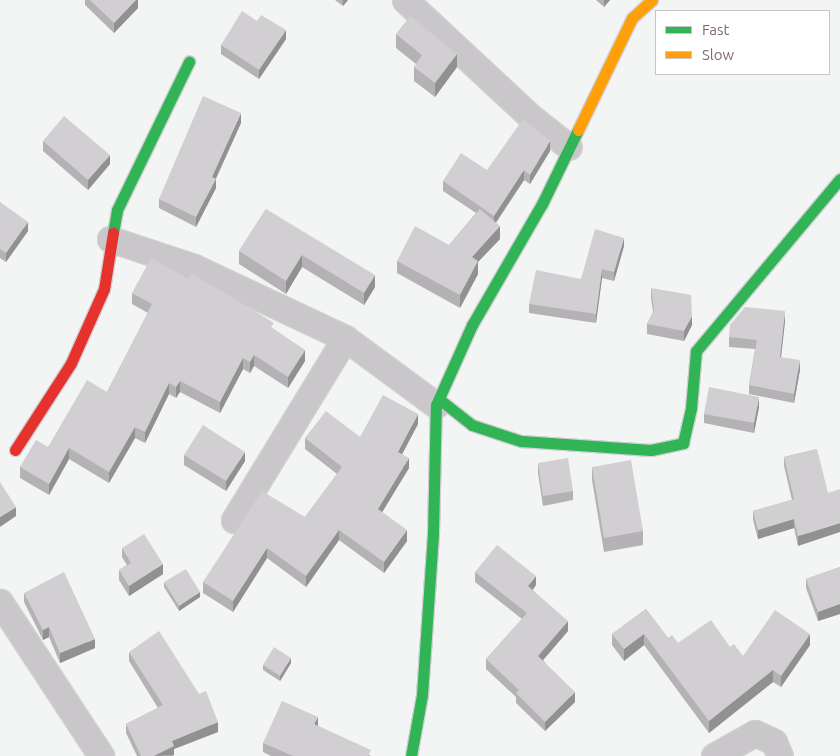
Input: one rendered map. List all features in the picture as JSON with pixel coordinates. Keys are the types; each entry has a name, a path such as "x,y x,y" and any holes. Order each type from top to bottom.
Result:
{"street":[{"path":"405,0 531,117 569,146"},
{"path":"411,756 422,695 433,532 438,402 472,325 542,204 632,18 652,0"},
{"path":"15,450 71,363 104,289 110,239 117,210 189,62"},
{"path":"110,239 194,267 345,338 472,424 521,441 651,450 683,444 691,408 696,351 840,179"},
{"path":"234,520 345,338"},
{"path":"0,602 101,756"},
{"path":"714,756 755,733 774,742 780,756"}],"building":[{"path":"90,0 136,0 114,23"},
{"path":"242,11 257,21 261,15 286,30 259,70 221,45"},
{"path":"410,16 457,54 435,83 414,67 422,55 396,34"},
{"path":"203,96 241,113 212,177 216,179 196,217 159,199"},
{"path":"64,116 110,155 88,180 43,141"},
{"path":"523,119 550,141 530,175 524,170 494,216 443,181 461,153 487,170"},
{"path":"0,202 28,222 6,253 0,249"},
{"path":"266,209 375,275 364,293 302,255 286,281 239,251"},
{"path":"480,209 500,226 472,257 478,261 460,295 397,261 415,226 449,245"},
{"path":"595,229 624,238 614,272 602,269 596,314 529,304 536,270 581,279"},
{"path":"151,258 188,279 192,274 235,299 274,323 271,327 305,350 288,377 254,355 250,362 243,358 220,402 180,381 176,387 169,383 145,432 135,427 109,472 69,448 49,484 20,467 36,440 48,447 87,380 107,392 152,304 132,293"},
{"path":"651,288 691,295 692,316 684,331 647,324 654,310"},
{"path":"745,307 785,311 780,357 800,360 794,394 749,385 757,340 729,337 730,325"},
{"path":"709,387 759,397 754,423 704,414"},
{"path":"383,395 418,414 398,452 409,458 378,509 407,530 384,562 339,530 306,576 267,548 233,601 203,582 262,491 305,517 342,467 305,438 326,411 360,437"},
{"path":"203,425 245,452 226,481 184,455"},
{"path":"817,449 828,493 840,489 840,523 798,536 794,519 758,530 753,511 794,499 784,457"},
{"path":"568,458 573,491 543,496 538,463"},
{"path":"631,460 643,531 604,538 592,467"},
{"path":"0,482 16,507 0,517"},
{"path":"144,534 163,564 129,586 119,570 131,563 122,548"},
{"path":"497,545 536,576 528,586 568,621 538,656 575,692 545,722 516,693 519,690 486,659 527,613 475,572"},
{"path":"840,567 840,604 818,612 806,579"},
{"path":"186,569 200,592 179,606 164,582"},
{"path":"64,572 95,639 60,653 49,627 43,630 24,593"},
{"path":"646,609 668,638 672,635 678,643 711,620 730,647 734,644 743,656 775,610 810,634 781,676 773,670 709,721 644,634 624,649 612,634"},
{"path":"159,631 199,694 206,691 218,722 172,741 174,746 154,756 141,756 126,724 163,705 129,652"},
{"path":"274,647 291,658 280,676 263,665"},
{"path":"282,701 318,717 314,724 371,750 368,756 293,756 263,743"}],"traffic: fast":[{"path":"113,233 117,210 189,62"},
{"path":"411,756 422,695 433,533 436,405 472,325 542,204 578,130"},
{"path":"439,399 472,425 521,441 651,450 683,443 691,408 696,351 840,179"}],"traffic: slow":[{"path":"578,130 632,18 652,0"}],"traffic: jam":[{"path":"15,450 71,363 104,289 113,233"}]}
